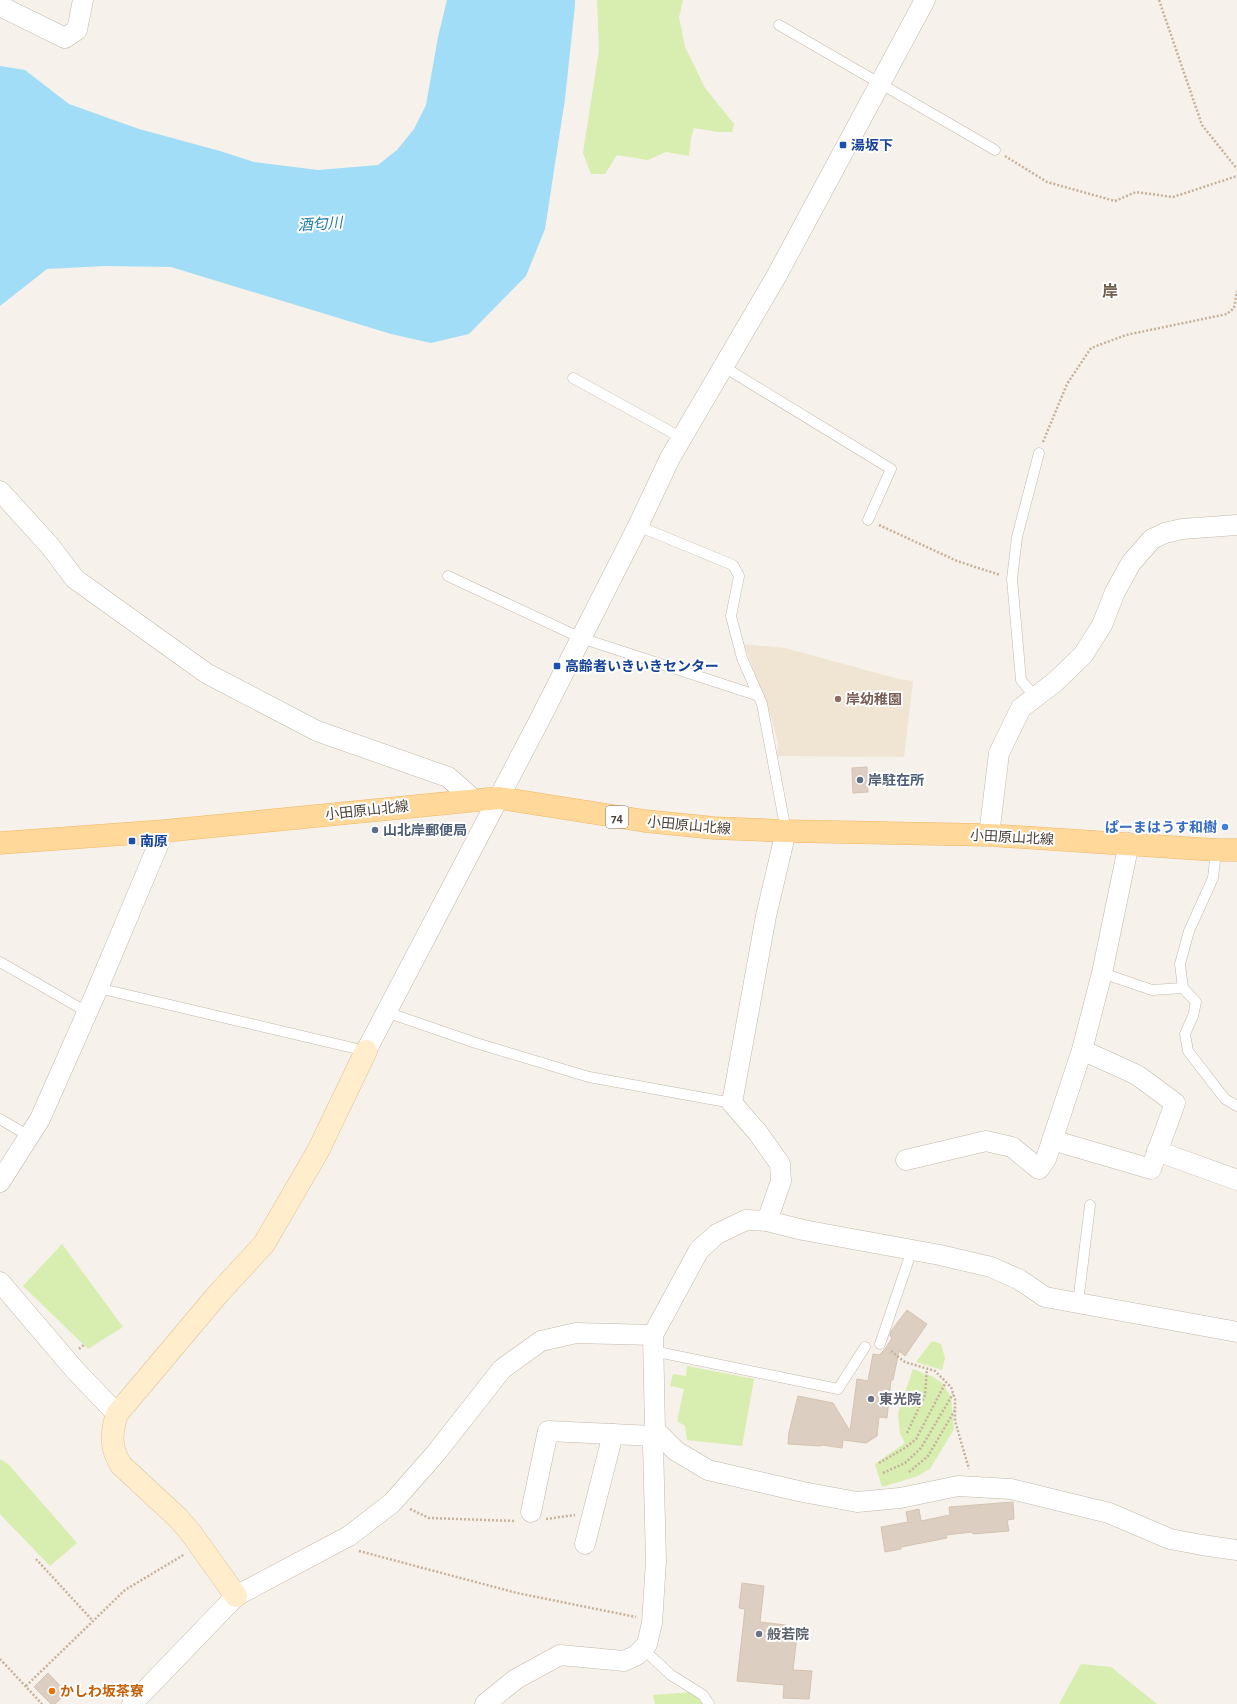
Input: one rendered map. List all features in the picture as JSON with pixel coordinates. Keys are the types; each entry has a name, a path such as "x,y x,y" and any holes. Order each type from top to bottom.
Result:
{"main road":[{"name":"小田原山北線","path":"0,843 164,831 473,799 499,798 645,821 714,828 989,835 1226,850"}],"street":[{"path":"0,6 65,38 77,30 83,0"},
{"path":"236,1596 200,1545 178,1518 121,1465 115,1456 112,1447 112,1429 117,1414 218,1294 264,1244 318,1151 366,1051 499,798 638,526 670,458 777,275 925,0"},
{"path":"0,491 50,546 75,579 206,673 317,731 448,777 473,799"},
{"path":"989,835 999,753 1020,708 1055,682 1083,655 1102,625 1116,592 1131,563 1152,539 1166,533 1182,529 1237,524"},
{"path":"0,1182 40,1119 98,988 164,831"},
{"path":"767,1221 781,1181 780,1164 758,1133 732,1103 766,916 786,831"},
{"path":"906,1160 986,1141 1012,1147 1039,1168 1046,1159 1082,1050 1102,973 1129,843"},
{"path":"1052,1140 1151,1169 1175,1103 1137,1075 1082,1050"},
{"path":"1157,1151 1237,1180"},
{"path":"485,1704 516,1679 560,1655 624,1661 637,1655 647,1644 652,1621 656,1561 653,1445 653,1343 699,1250 717,1234 746,1220 767,1221 802,1230 912,1250 991,1267 1020,1280 1045,1297 1237,1332"},
{"path":"2,1287 117,1414"},
{"path":"132,1704 236,1596 349,1536 394,1501 436,1453 502,1369 541,1341 576,1332 653,1343"},
{"path":"529,1518 548,1431 613,1434 654,1433 676,1451 708,1470 803,1492 857,1502 900,1498 958,1486 1011,1489 1109,1513 1170,1539 1237,1550"},
{"path":"585,1544 613,1434"}],"lane":[{"path":"779,24 995,150"},
{"path":"724,366 891,469 868,520"},
{"path":"573,378 682,438"},
{"path":"1034,697 1021,680 1012,579 1018,537 1039,453"},
{"path":"638,526 733,565 739,576 731,616 742,658 762,704 786,831"},
{"path":"448,576 581,638 759,696"},
{"path":"1226,850 1189,931 1180,964 1182,988 1196,1002 1193,1016 1184,1034 1188,1051 1225,1099 1237,1106"},
{"path":"0,962 87,1012"},
{"path":"1102,973 1152,990 1182,988"},
{"path":"98,988 366,1051"},
{"path":"386,1012 476,1043 589,1077 732,1103"},
{"path":"0,1119 29,1136"},
{"path":"1078,1303 1090,1205"},
{"path":"880,1344 912,1250"},
{"path":"653,1343 838,1389 865,1347"},
{"path":"643,1649 671,1675 704,1695 709,1704"}],"path":[{"path":"1159,0 1202,125 1237,169"},
{"path":"995,150 1047,182 1115,201 1136,192 1173,197 1237,176"},
{"path":"1039,453 1067,384 1091,348 1126,335 1227,314 1234,308 1237,291"},
{"path":"868,520 957,561 1012,579"},
{"path":"889,1350 905,1362 935,1371 946,1382 955,1399 955,1421 974,1487"},
{"path":"907,1433 925,1395 927,1369"},
{"path":"879,1463 905,1448 916,1439 946,1382"},
{"path":"882,1473 905,1463 921,1448 953,1394"},
{"path":"909,1472 928,1456 955,1410"},
{"path":"394,1501 429,1518 529,1518 593,1512"},
{"path":"333,1544 517,1593 652,1621"},
{"path":"26,1686 125,1590 200,1545"},
{"path":"36,1558 93,1621"},
{"path":"0,1659 42,1704"}],"shaded area":[{"name":"岸幼稚園","path":"744,644 785,648 899,679 913,681 904,757 777,756 778,742 771,717"}],"green space":[{"path":"597,0 683,0 679,17 685,47 705,88 734,124 732,132 718,132 694,128 689,156 666,152 648,160 617,155 605,174 591,174 583,153 599,50"},
{"path":"62,1244 123,1327 88,1349 23,1286"},
{"path":"932,1341 941,1344 945,1358 942,1370 916,1362"},
{"path":"687,1366 754,1379 742,1446 687,1440 685,1426 677,1421 684,1389 670,1386 673,1374 686,1376"},
{"path":"913,1369 933,1377 942,1383 951,1397 954,1429 930,1469 918,1476 882,1487 875,1464 905,1443 900,1434 898,1413"},
{"path":"0,1459 9,1465 77,1543 50,1566 0,1514"},
{"path":"1081,1664 1111,1667 1157,1704 1059,1704"},
{"path":"692,1692 705,1704 655,1704 653,1695"}],"water":[{"name":"酒匂川","path":"447,0 575,0 565,99 545,229 526,276 469,334 431,343 391,334 171,267 106,266 47,269 0,306 0,66 25,70 69,104 139,129 254,162 318,170 378,165 397,150 414,129 426,105 438,37"}],"building":[{"name":"岸駐在所","path":"867,767 868,792 853,793 852,768"},
{"path":"907,1310 927,1324 905,1356 899,1351 893,1380 891,1380 887,1418 879,1417 877,1436 866,1443 843,1440 842,1448 822,1445 788,1444 789,1432 798,1396 833,1403 850,1431 857,1379 868,1381 873,1354 879,1355 885,1349 892,1338 890,1336 891,1331"},
{"path":"1013,1502 1014,1519 1007,1520 1009,1531 973,1534 972,1532 946,1535 947,1538 901,1547 901,1549 885,1552 881,1527 908,1522 906,1512 919,1509 921,1521 950,1515 949,1507"},
{"path":"742,1583 764,1586 760,1622 786,1625 785,1635 797,1636 793,1670 812,1671 809,1699 783,1698 784,1685 737,1681 745,1609 739,1608"},
{"path":"48,1673 67,1693 55,1704 51,1704 34,1687"}],"place":[{"name":"湯坂下","path":"843,145"},
{"name":"高齢者いきいきセンター","path":"557,666"},
{"name":"岸幼稚園","path":"838,699"},
{"name":"岸駐在所","path":"860,780"},
{"name":"ぱーまはうす和樹","path":"1225,827"},
{"name":"山北岸郵便局","path":"375,830"},
{"name":"南原","path":"132,841"},
{"name":"東光院","path":"871,1399"},
{"name":"般若院","path":"759,1634"},
{"name":"かしわ坂茶寮","path":"52,1691"}],"district":[{"name":"岸","path":"1110,291"}]}
